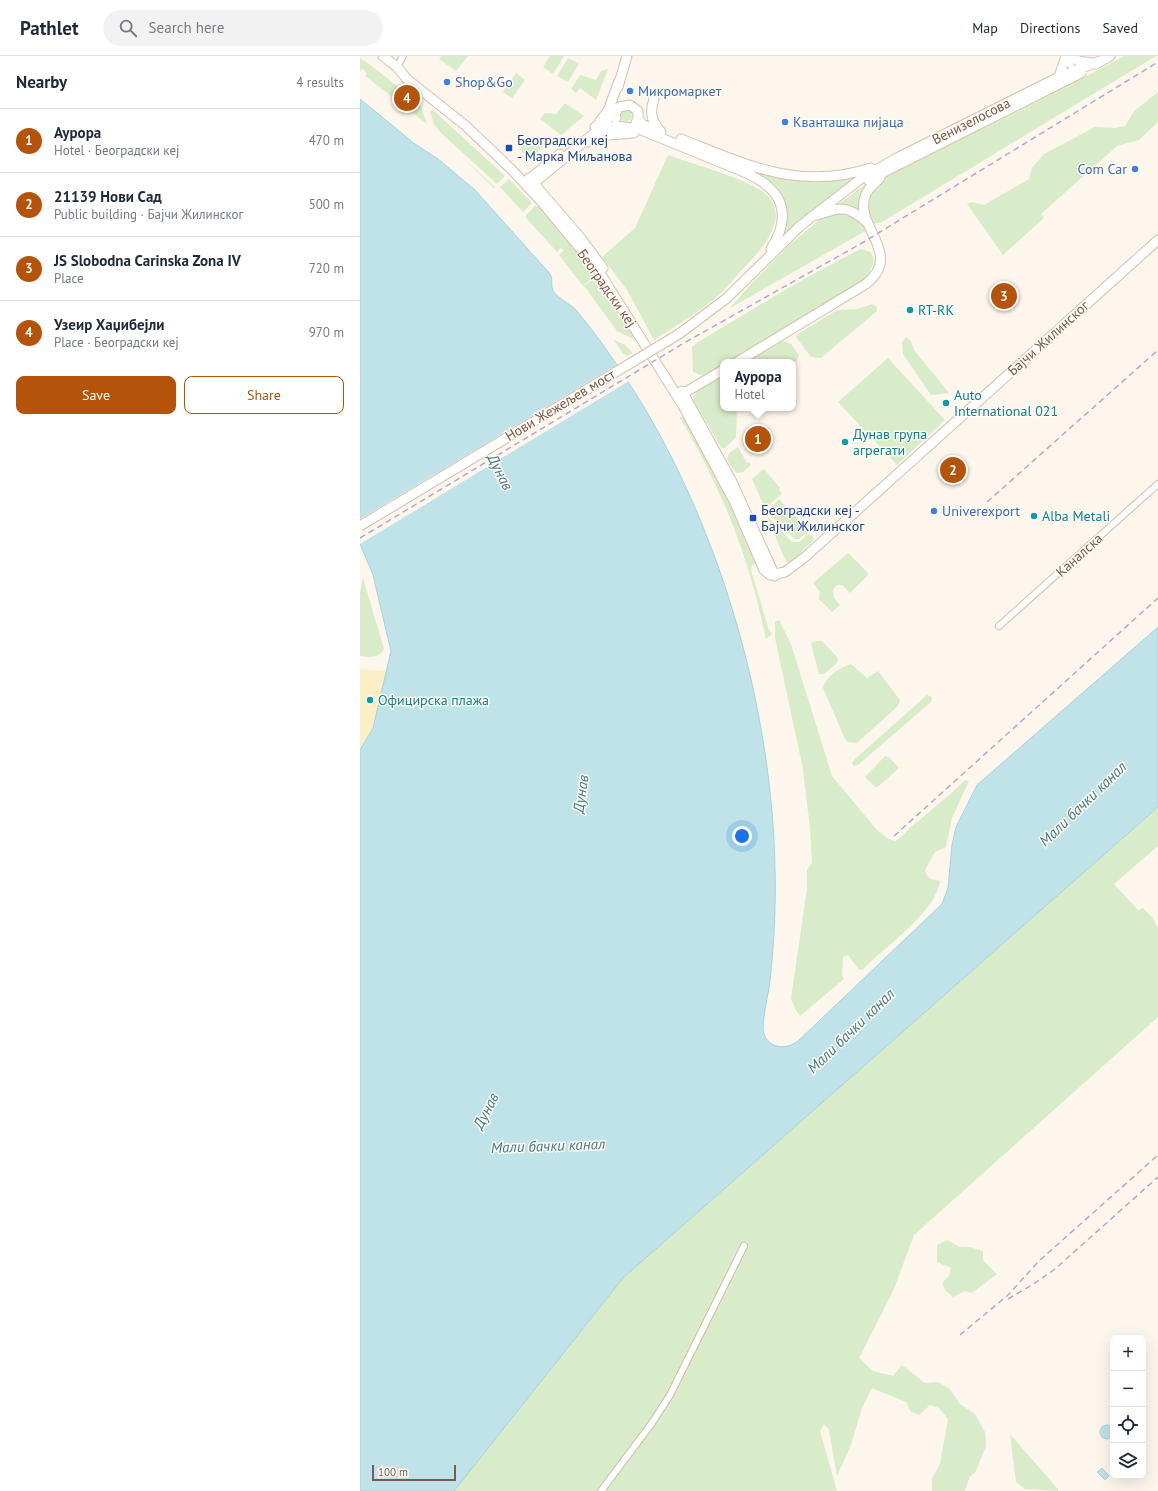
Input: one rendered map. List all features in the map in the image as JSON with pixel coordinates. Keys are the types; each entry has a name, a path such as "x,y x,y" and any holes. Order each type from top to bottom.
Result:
{"main road":[{"name":"Београдски кеј","path":"383,56 397,67 407,79 466,126 530,182 598,270 681,395 770,571"},
{"path":"530,182 590,130 608,111 619,84 627,56"},
{"path":"1058,77 1066,56"},
{"path":"1072,56 1078,61 1096,62"},
{"name":"Венизелосова","path":"888,167 1110,56"},
{"name":"Венизелосова","path":"679,334 723,301 810,218 848,190 888,167 1058,77 1074,74"},
{"path":"619,84 623,100 627,104 636,108 638,118 642,124 744,164 785,176 823,178 888,167"},
{"path":"619,84 616,121 626,127 636,124 638,118"},
{"path":"654,99 651,109 653,121 661,132"},
{"path":"590,130 616,112 623,105 627,104"},
{"path":"530,182 600,130 612,126 642,130 756,178 771,188 780,202 782,225 778,237 763,262"},
{"path":"577,148 600,137 626,133 640,134 670,141"},
{"path":"743,359 866,284 874,277 879,268 881,253 868,222 863,204 870,187 888,167"},
{"path":"810,218 835,209 847,208 868,222"},
{"name":"Бајчи Жилинског","path":"770,571 785,572 805,557 1158,240"},
{"name":"Нови Жежељев мост","path":"360,526 679,334"},
{"path":"681,395 720,372"}],"street":[{"path":"397,67 403,56"},
{"path":"1066,56 1074,74"},
{"name":"Каналска","path":"999,626 1158,484"},
{"path":"601,1491 652,1423 670,1395 744,1246"}],"green space":[{"path":"441,56 468,56 456,71 439,59"},
{"path":"550,56 564,56 553,74 543,67"},
{"path":"1124,56 1156,56 882,222 873,224 865,202 870,190 887,175 1068,86"},
{"path":"360,57 363,61 364,60 420,104 427,124 365,76 367,73 362,69 360,72"},
{"path":"568,58 579,64 568,82 557,76"},
{"path":"608,69 596,100 580,88 576,93 571,89 580,75 596,80 601,71"},
{"path":"516,73 525,80 512,98 503,92"},
{"path":"1158,92 1158,122 1139,140 1117,146 1041,214 1044,218 1003,255 967,204 972,202 984,205 1029,179 1032,168 1044,154 1095,127 1115,128 1125,126 1134,111"},
{"path":"565,103 584,116 561,135 540,119 545,113 556,114"},
{"path":"433,110 505,176 497,184 441,133 434,124 430,111"},
{"path":"628,110 631,111 631,121 624,122 621,121 620,114 621,111"},
{"path":"528,138 543,148 527,158 520,149"},
{"path":"668,155 735,178 759,189 767,195 774,205 776,215 774,226 763,246 720,294 654,340 627,290 602,257 635,228"},
{"path":"461,156 495,187 494,188"},
{"path":"748,169 786,178 863,174 782,239 786,215 782,196 768,182"},
{"path":"509,179 532,203 523,212 500,187"},
{"path":"866,184 860,211 845,205 836,206"},
{"path":"535,206 540,207 542,211 547,212 586,259 596,275 583,286 559,255 564,250 561,248 557,252 526,218 526,215"},
{"path":"848,211 869,229 730,308 788,246 824,216"},
{"path":"860,249 871,252 874,260 868,278 733,359 720,359 720,367 704,376 693,372 692,347 795,284"},
{"path":"598,276 642,347 633,339 617,331 584,286"},
{"path":"873,304 877,307 877,311 821,358 811,357 796,337 798,334 837,310 857,309"},
{"path":"906,337 911,341 914,350 949,393 931,395 903,354 902,342"},
{"path":"614,340 625,345 633,353 627,356 623,353"},
{"path":"785,341 791,344 799,355 797,361 796,359 750,359 780,342"},
{"path":"888,358 945,420 897,465 838,402"},
{"path":"717,379 720,380 720,411 737,411 736,437 725,448 722,448 719,444 693,400 696,393"},
{"path":"679,416 686,419 734,509 758,563 752,565 751,570 769,630 772,634 766,639 757,599 731,520 712,477"},
{"path":"738,447 747,463 749,462 751,465 743,472 737,473 727,460 729,453"},
{"path":"764,469 780,488 779,490 782,494 765,508 752,479"},
{"path":"779,499 809,530 799,539 795,539 768,512"},
{"path":"767,516 792,542 800,542 808,534 813,536 814,540 791,562 786,562"},
{"path":"848,553 867,572 868,575 850,593 842,585 837,585 833,590 834,598 840,605 832,612 819,599 820,592 813,583"},
{"path":"363,578 384,649 374,657 360,656 360,592"},
{"path":"779,620 791,644 832,776 877,830 887,838 895,841 897,840 965,780 969,781 952,818 946,847 935,852 925,870 928,877 940,881 936,893 929,905 920,917 863,969 859,970 848,955 843,957 842,975 844,979 800,1016 795,1009 791,998 807,889 807,870 812,863 810,829 803,769 775,638 775,622"},
{"path":"822,641 838,658 837,663 824,674 819,674 811,643"},
{"path":"851,664 867,678 878,671 900,700 898,706 857,743 848,742 845,739 823,688 830,676"},
{"path":"927,695 932,697 931,702 858,765 854,766 852,763 856,758"},
{"path":"885,756 890,758 899,768 879,786 875,787 865,777"},
{"path":"1158,807 1158,846 1114,884 1138,910 1143,908 1152,917 1158,928 1158,1017 914,1235 894,1289 859,1358 873,1371 893,1376 902,1365 925,1383 938,1382 950,1389 960,1404 975,1414 985,1432 986,1446 975,1473 970,1476 965,1491 932,1491 932,1478 940,1464 948,1419 939,1408 930,1405 919,1415 911,1412 906,1402 872,1388 862,1408 851,1445 837,1476 829,1430 824,1424 820,1431 837,1491 454,1491 623,1278"},
{"path":"947,1240 960,1247 970,1247 983,1251 983,1260 997,1274 972,1293 965,1291 953,1297 945,1290 942,1283 949,1276 951,1268 937,1262 937,1245"},
{"path":"1010,1434 1058,1489 1058,1491 1025,1489 1016,1482"}],"sand":[{"name":"Официрска плажа","path":"360,669 387,671 373,728 360,750"}],"water":[{"path":"360,99 415,144 438,159 475,190 547,271 551,276 552,288 554,292 576,310 608,351 636,394 666,447 693,503 717,562 736,622 752,684 764,746 772,808 775,897 771,967 763,1030 768,1041 772,1044 782,1047 798,1041 942,904 948,888 952,845 956,827 977,785 1158,627 1158,807 623,1278 454,1491 360,1491 360,750 373,728 391,651 373,575 360,544"},
{"path":"1107,1425 1110,1426 1110,1438 1107,1439 1102,1437 1100,1432 1102,1427"},
{"path":"1102,1468 1109,1476 1105,1480 1097,1472"}],"pier":[{"path":"618,364 629,381 360,544 360,519"}],"railway":[{"path":"360,538 684,343 862,243 1158,62"},
{"path":"987,502 1158,350"},
{"path":"894,836 1158,598"},
{"path":"960,1335 1008,1295 1039,1261 1158,1155"},
{"path":"1008,1299 1055,1269 1158,1177"}],"place":[{"name":"Shop&Go","path":"447,82"},
{"name":"Микромаркет","path":"630,91"},
{"name":"Узеир Хаџибејли","path":"407,98"},
{"name":"Кванташка пијаца","path":"785,122"},
{"name":"Београдски кеј - Марка Миљанова","path":"509,148"},
{"name":"Com Car","path":"1135,169"},
{"name":"JS Slobodna Carinska Zona IV","path":"1004,296"},
{"name":"RT-RK","path":"910,310"},
{"name":"Auto International 021","path":"946,403"},
{"name":"Аурора","path":"758,439"},
{"name":"Дунав група агрегати","path":"845,442"},
{"name":"21139 Нови Сад","path":"953,470"},
{"name":"Univerexport","path":"934,511"},
{"name":"Alba Metali","path":"1034,516"},
{"name":"Београдски кеј - Бајчи Жилинског","path":"753,518"},
{"name":"Официрска плажа","path":"370,700"}],"water label":[{"name":"Дунав","path":"500,472"},
{"name":"Дунав","path":"581,794"},
{"name":"Мали бачки канал","path":"1083,804"},
{"name":"Мали бачки канал","path":"851,1031"},
{"name":"Дунав","path":"486,1111"},
{"name":"Мали бачки канал","path":"548,1146"}]}
